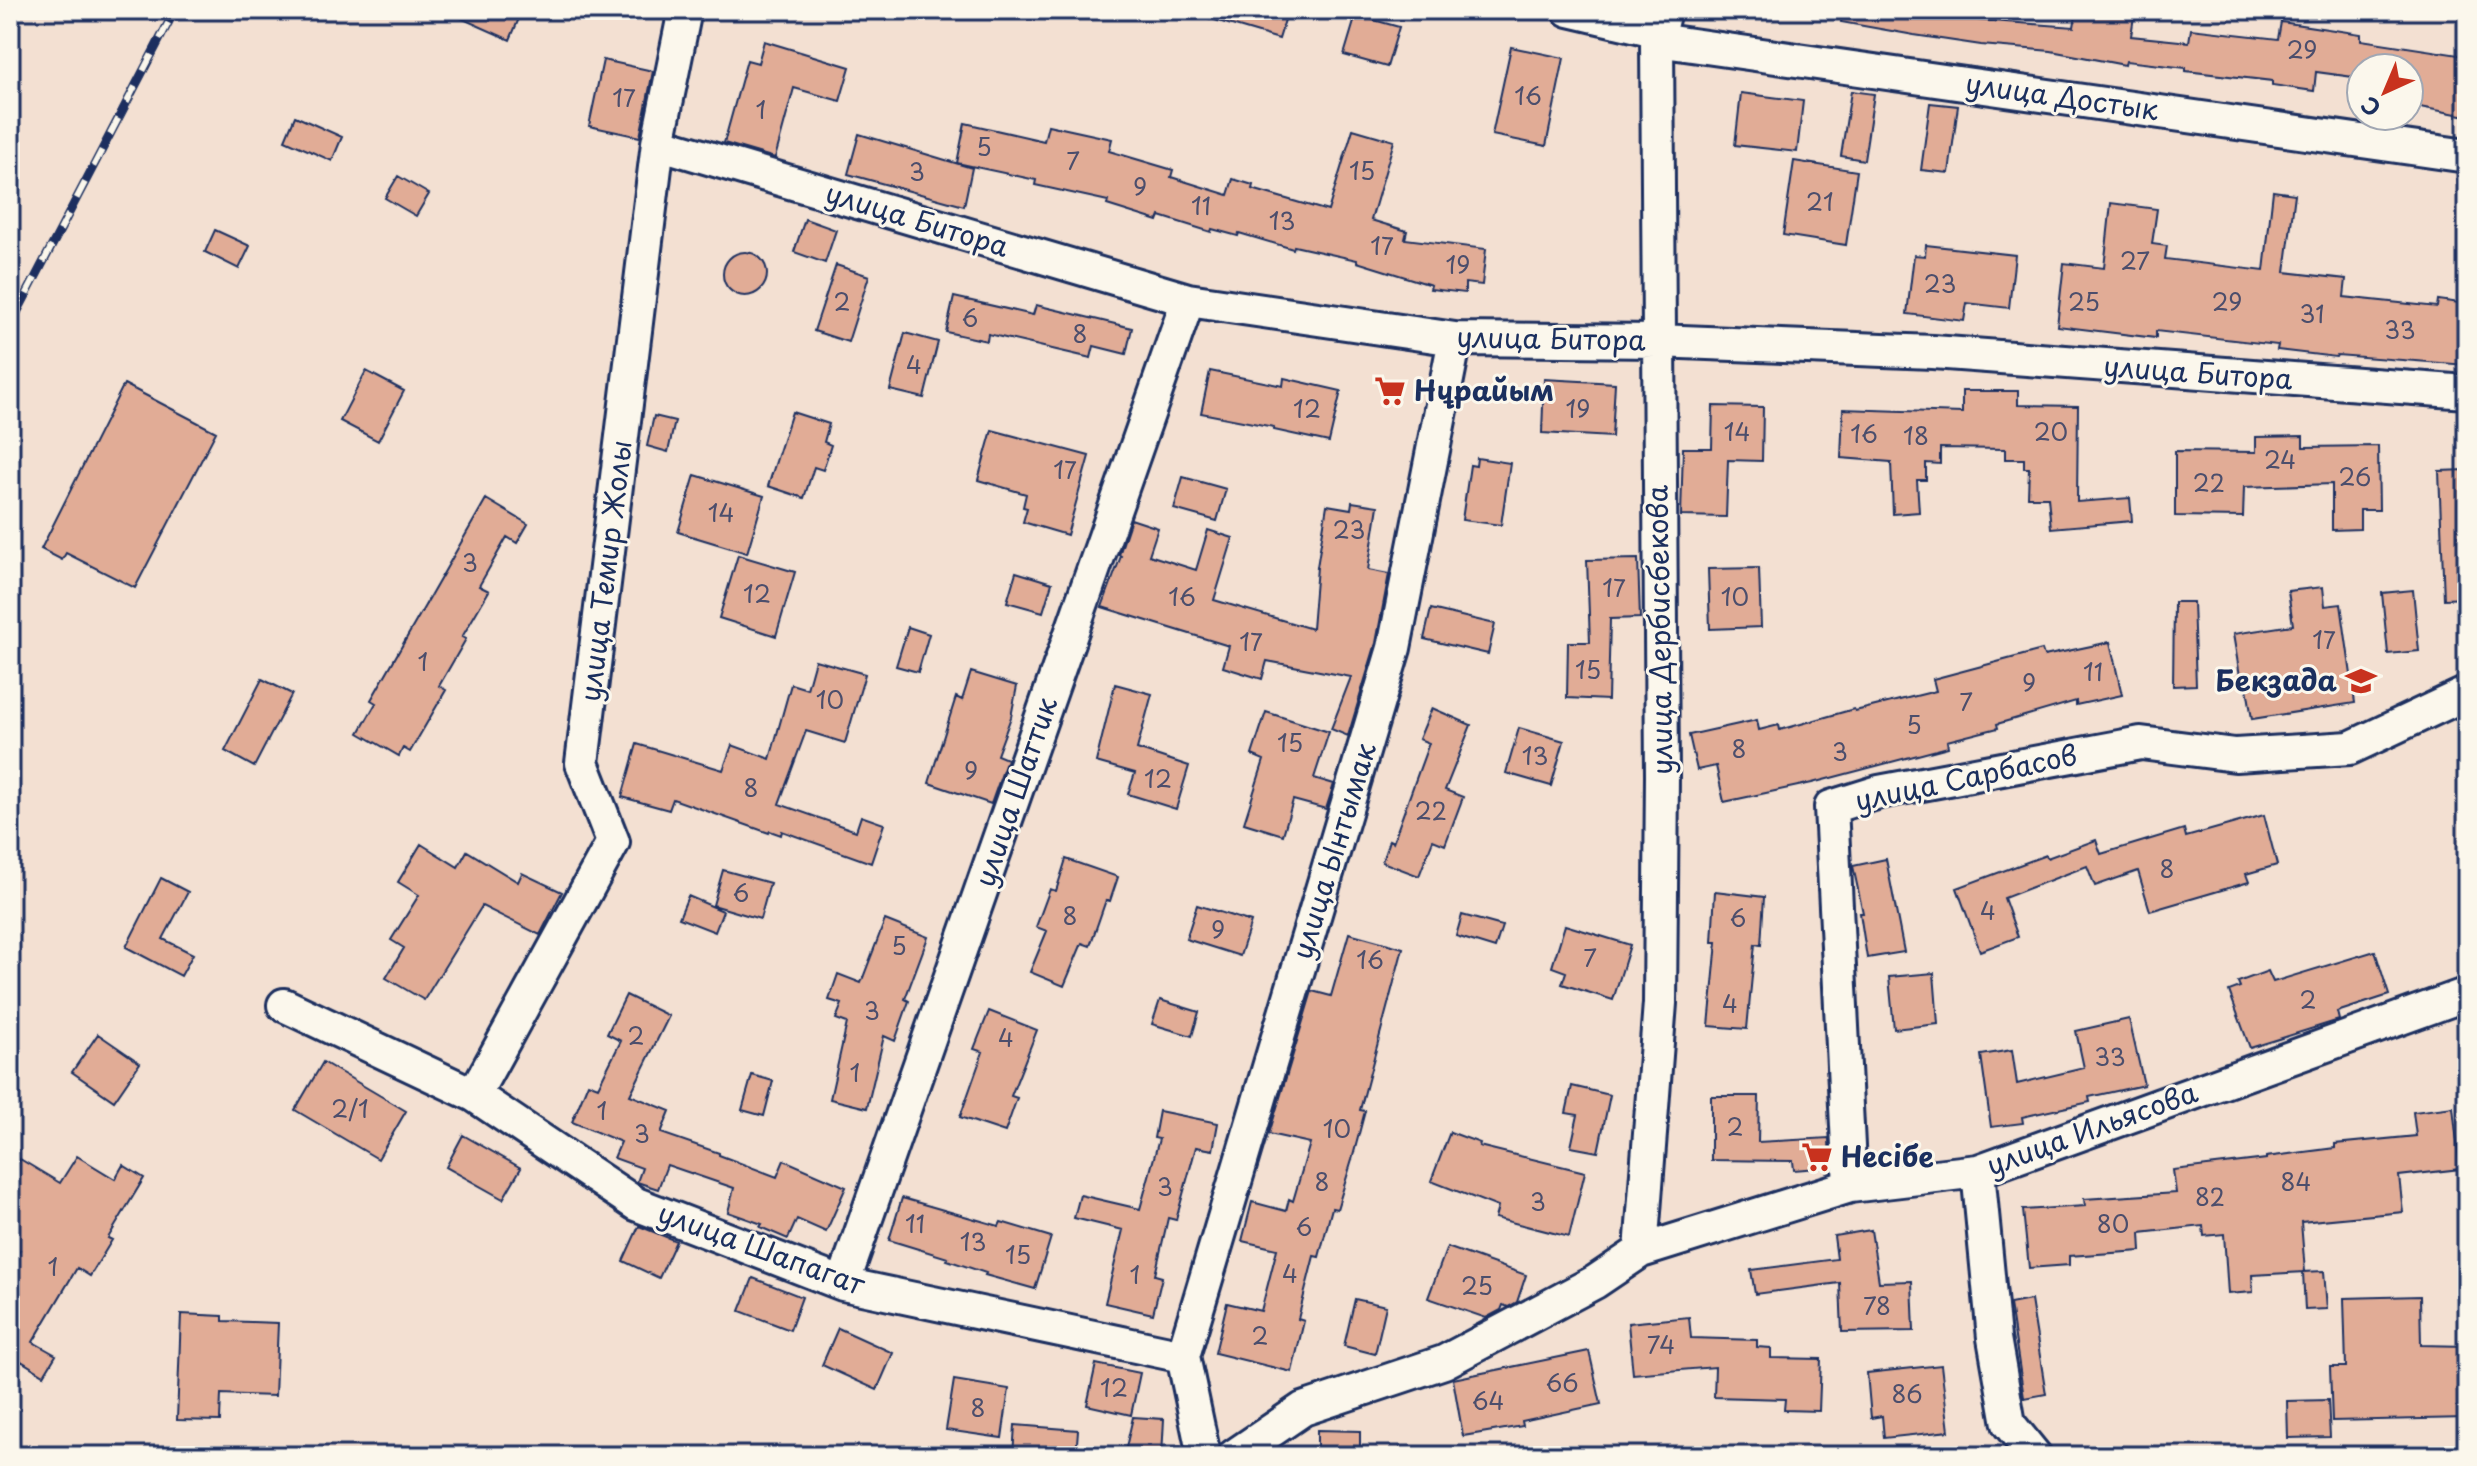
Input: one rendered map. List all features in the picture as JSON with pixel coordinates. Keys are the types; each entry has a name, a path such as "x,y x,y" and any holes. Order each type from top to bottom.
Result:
{"street":[{"name":"улица Темир Жолы","path":"474,1095 613,842 582,763 658,143 685,10"},
{"name":"улица Достык","path":"1569,10 2467,156"},
{"name":"улица Дербисбекова","path":"1641,1251 1660,1003 1662,776 1657,341 1660,27"},
{"name":"улица Битора","path":"658,143 1188,300 1455,339 1657,341 1933,352 2467,392"},
{"name":"улица Шаттик","path":"843,1284 1188,300"},
{"name":"улица Ынтымак","path":"1183,1356 1394,648 1455,339"},
{"name":"улица Сарбасов","path":"1850,1186 1831,807 1879,792 2141,743 2235,755 2350,748 2467,693"},
{"name":"улица Ильясова","path":"1234,1456 1303,1409 1444,1362 1595,1282 1641,1251 1850,1186 1978,1171 2467,994"},
{"name":"улица Шапагат","path":"284,1005 474,1095 636,1204 843,1284 1183,1356"},
{"path":"1978,1171 1994,1338 2009,1424 2035,1456"},
{"path":"1183,1356 1204,1456"}],"building":[{"path":"443,10 506,10 520,16 510,40"},
{"path":"1202,10 1288,10 1279,39 1201,16"},
{"path":"1842,10 1980,10 1978,20 2074,27 2077,10 2105,10 2134,16 2131,36 2189,42 2191,29 2278,39 2281,22 2361,34 2361,40 2459,55 2459,58 2467,60 2467,116 2425,108 2425,52 2345,52 2345,76 2316,72 2314,91 2272,85 2272,81 2186,71 2186,68 2126,61 2125,65 2051,51 1981,45 1841,22"},
{"path":"1356,15 1399,27 1387,67 1344,55"},
{"path":"764,41 850,67 840,101 794,88 775,158 724,143 747,60 758,63"},
{"path":"1511,47 1564,58 1546,146 1492,135"},
{"path":"603,60 653,71 640,137 589,126"},
{"path":"1851,91 1874,94 1864,160 1841,156"},
{"path":"1741,93 1803,101 1797,152 1735,145"},
{"path":"1930,103 1958,106 1949,173 1921,170"},
{"path":"295,116 342,137 332,161 285,140"},
{"path":"965,123 1044,141 1048,125 1112,139 1109,151 1173,170 1171,177 1228,195 1233,179 1253,185 1252,189 1328,211 1353,129 1394,141 1371,220 1407,231 1405,239 1486,249 1482,285 1465,283 1465,293 1430,289 1431,285 1357,260 1294,246 1293,249 1239,233 1238,236 1212,229 1211,232 1160,216 1158,221 1107,205 1108,201 1035,185 1036,180 957,163"},
{"path":"859,134 972,168 964,206 848,174"},
{"path":"1794,161 1857,171 1846,245 1783,235"},
{"path":"398,176 429,194 416,216 385,198"},
{"path":"2273,191 2295,194 2285,272 2346,279 2344,297 2437,307 2438,300 2467,304 2467,365 2336,357 2277,350 2278,345 2156,331 2156,338 2057,326 2064,263 2104,268 2111,203 2157,209 2152,244 2167,246 2165,259 2264,271"},
{"path":"805,219 836,230 825,263 794,252"},
{"path":"215,230 250,246 239,269 205,252"},
{"path":"1926,245 2015,255 2009,308 1967,303 1964,321 1907,314 1914,255 1925,256"},
{"path":"745,252 760,259 767,274 760,289 745,296 730,289 723,274 730,259"},
{"path":"836,265 869,276 848,342 814,331"},
{"path":"954,297 1033,315 1036,305 1132,328 1126,354 1094,346 1091,358 988,334 987,341 946,332"},
{"path":"905,333 938,342 924,398 890,390"},
{"path":"366,371 404,391 378,441 340,421"},
{"path":"1210,371 1283,386 1284,378 1341,391 1329,442 1274,430 1274,427 1201,413"},
{"path":"1544,379 1615,383 1612,437 1542,433"},
{"path":"124,384 216,432 135,588 66,553 62,560 41,549"},
{"path":"1962,391 2018,391 2018,405 2078,406 2077,502 2130,498 2132,521 2051,528 2048,497 2028,497 2029,468 2024,468 2024,459 2005,459 2005,449 1940,448 1940,464 1926,463 1926,480 1917,480 1919,512 1893,514 1891,462 1841,458 1843,409 1962,413"},
{"path":"1713,406 1763,407 1762,461 1728,460 1726,517 1681,516 1683,448 1712,448"},
{"path":"792,412 829,424 824,442 831,445 823,470 814,467 804,498 768,486"},
{"path":"654,416 675,421 668,452 647,446"},
{"path":"992,430 1089,456 1067,535 1023,522 1027,508 1023,507 1026,494 978,480"},
{"path":"2303,436 2303,447 2378,446 2379,510 2360,510 2360,529 2332,530 2332,484 2244,487 2243,517 2175,516 2175,451 2256,452 2256,437"},
{"path":"1477,458 1510,463 1501,525 1462,520 1470,465 1476,466"},
{"path":"2467,470 2467,598 2444,599 2439,471"},
{"path":"695,475 764,496 747,553 678,532"},
{"path":"1183,477 1226,489 1217,521 1174,509"},
{"path":"486,499 528,524 517,543 507,537 479,586 489,591 462,637 466,639 439,686 446,690 410,752 403,748 399,756 359,733 376,703 371,700"},
{"path":"1352,502 1378,506 1368,570 1389,574 1376,643 1348,736 1331,729 1351,677 1267,661 1262,679 1223,667 1229,646 1102,607 1131,519 1158,528 1149,555 1196,570 1208,530 1233,538 1214,600 1312,629 1317,567 1327,505 1351,509"},
{"path":"738,555 795,572 776,636 719,618"},
{"path":"1638,559 1640,618 1610,619 1608,700 1567,698 1568,642 1590,642 1587,560"},
{"path":"1759,568 1761,627 1710,629 1708,569"},
{"path":"1016,572 1052,583 1043,612 1007,602"},
{"path":"2323,587 2325,606 2341,604 2355,703 2252,719 2245,675 2240,676 2233,634 2293,625 2288,591"},
{"path":"2413,590 2419,651 2388,654 2382,593"},
{"path":"2174,602 2193,602 2196,685 2173,686"},
{"path":"1431,609 1495,624 1488,654 1424,639"},
{"path":"908,627 929,634 918,672 896,666"},
{"path":"2110,642 2122,695 2076,705 2076,701 1997,724 1998,728 1947,741 1948,747 1812,783 1724,802 1716,766 1697,770 1689,735 1757,720 1759,730 1779,725 1780,730 1854,709 1936,691 1933,679 2042,650 2044,656"},
{"path":"815,660 865,674 845,743 806,731 779,804 856,831 861,816 884,824 871,863 782,831 781,835 769,833 673,799 669,810 622,797 637,744 723,770 732,745 770,759 791,684 807,689"},
{"path":"971,672 1017,686 1011,717 997,755 1007,759 991,804 929,783 956,697 962,700"},
{"path":"262,679 292,694 254,767 225,751"},
{"path":"1115,684 1152,694 1137,749 1189,766 1176,809 1128,794 1135,773 1096,762"},
{"path":"1432,708 1471,725 1445,790 1463,797 1445,845 1433,840 1419,876 1382,862 1389,840 1393,842 1429,743 1419,739"},
{"path":"1266,712 1329,732 1314,778 1334,784 1326,809 1293,800 1283,835 1244,823 1264,760 1252,755"},
{"path":"1519,728 1564,741 1551,786 1506,773"},
{"path":"2264,815 2277,865 2246,874 2249,882 2150,911 2138,871 2095,886 2087,866 2004,898 2018,937 1980,951 1957,888 2096,840 2101,854 2184,829 2186,837"},
{"path":"421,844 458,867 467,851 518,882 522,873 562,892 540,935 482,906 424,1000 386,978 404,948 391,940 419,895 398,882"},
{"path":"1066,859 1118,877 1110,901 1106,900 1090,946 1082,943 1064,986 1030,972 1047,931 1036,927 1050,889 1056,891"},
{"path":"1886,859 1904,952 1867,958 1860,913 1863,913 1853,866"},
{"path":"723,870 770,883 760,919 713,905"},
{"path":"161,878 188,892 163,939 193,954 181,976 126,947"},
{"path":"1715,891 1764,897 1761,945 1755,944 1747,1029 1709,1026 1717,942 1712,942"},
{"path":"688,896 723,911 715,932 679,918"},
{"path":"1197,905 1251,922 1240,956 1186,939"},
{"path":"1462,915 1502,926 1495,948 1456,936"},
{"path":"885,920 928,937 905,999 909,1001 895,1041 884,1036 867,1108 830,1099 847,1023 836,1019 842,1004 829,1000 838,974 861,983"},
{"path":"1565,925 1630,945 1613,1000 1562,984 1566,972 1552,967"},
{"path":"1349,933 1403,948 1360,1110 1365,1111 1352,1160 1337,1209 1332,1208 1319,1257 1314,1256 1298,1319 1304,1321 1292,1372 1215,1353 1227,1303 1261,1311 1277,1249 1242,1241 1252,1202 1286,1211 1289,1199 1293,1201 1310,1143 1269,1134 1312,991 1331,996"},
{"path":"2375,951 2389,995 2337,1012 2339,1020 2250,1048 2229,991 2240,987 2238,982 2268,971 2273,982"},
{"path":"1934,973 1938,1024 1894,1029 1889,977"},
{"path":"626,995 669,1016 630,1095 670,1111 661,1133 777,1177 784,1160 846,1187 826,1232 797,1219 788,1239 760,1227 762,1224 728,1212 734,1188 667,1165 658,1189 637,1182 642,1168 614,1158 621,1142 572,1122 588,1083 598,1087 621,1041 607,1034"},
{"path":"1160,1000 1199,1012 1192,1036 1152,1024"},
{"path":"989,1011 1037,1030 1011,1096 1017,1098 1005,1132 960,1117 983,1052 974,1049"},
{"path":"2129,1019 2144,1085 2089,1097 2090,1102 2022,1117 2023,1123 1991,1127 1981,1055 2012,1050 2017,1084 2084,1068 2076,1031"},
{"path":"98,1034 140,1063 114,1101 72,1072"},
{"path":"323,1062 406,1111 378,1159 295,1110"},
{"path":"752,1075 773,1081 764,1116 742,1110"},
{"path":"1572,1086 1610,1095 1598,1152 1571,1147 1578,1115 1566,1113"},
{"path":"1711,1096 1759,1096 1758,1142 1829,1138 1830,1167 1794,1170 1793,1161 1711,1160"},
{"path":"2453,1107 2460,1169 2399,1176 2403,1212 2301,1222 2305,1272 2252,1275 2253,1292 2228,1294 2224,1234 2204,1236 2203,1226 2140,1233 2141,1251 2069,1256 2069,1265 2029,1268 2023,1210 2085,1206 2084,1199 2176,1193 2173,1170 2335,1148 2335,1144 2416,1136 2413,1112"},
{"path":"1159,1111 1218,1123 1213,1150 1196,1147 1176,1220 1168,1218 1155,1275 1162,1277 1153,1314 1105,1303 1123,1230 1074,1218 1080,1195 1140,1209 1159,1139 1154,1138"},
{"path":"1450,1132 1480,1143 1479,1146 1585,1172 1569,1237 1495,1218 1498,1207 1431,1181"},
{"path":"463,1135 521,1168 503,1199 446,1167"},
{"path":"77,1156 115,1179 123,1165 144,1178 108,1238 112,1240 90,1276 77,1268 33,1342 56,1355 44,1375 21,1361 10,1380 10,1267 20,1250 10,1244 10,1175 20,1159 60,1183"},
{"path":"902,1198 999,1226 1001,1222 1051,1237 1035,1289 985,1275 948,1258 889,1240"},
{"path":"639,1226 676,1241 659,1278 623,1261"},
{"path":"1871,1230 1879,1282 1912,1281 1914,1331 1842,1332 1840,1283 1755,1294 1751,1270 1837,1259 1834,1236"},
{"path":"1447,1247 1526,1275 1517,1302 1508,1307 1503,1305 1501,1310 1486,1318 1428,1298"},
{"path":"2324,1271 2327,1309 2305,1310 2303,1272"},
{"path":"753,1278 802,1297 790,1330 740,1311"},
{"path":"2420,1296 2421,1345 2467,1346 2467,1418 2332,1421 2330,1367 2346,1367 2344,1298"},
{"path":"1355,1299 1386,1306 1375,1354 1344,1346"},
{"path":"2031,1300 2046,1394 2024,1398 2010,1304"},
{"path":"181,1314 223,1316 223,1321 278,1323 275,1396 221,1394 220,1421 177,1420"},
{"path":"1689,1317 1691,1338 1757,1340 1757,1347 1771,1348 1771,1358 1821,1359 1819,1411 1784,1410 1785,1399 1714,1397 1715,1367 1633,1374 1628,1323"},
{"path":"838,1328 893,1353 877,1390 822,1365"},
{"path":"1589,1351 1601,1404 1522,1421 1523,1426 1463,1436 1453,1379"},
{"path":"1096,1364 1140,1373 1131,1415 1087,1405"},
{"path":"1941,1365 1949,1431 1884,1438 1882,1416 1871,1418 1867,1373"},
{"path":"954,1380 1009,1389 1002,1438 946,1430"},
{"path":"2328,1400 2330,1437 2288,1438 2287,1401"},
{"path":"1133,1417 1164,1419 1162,1456 1124,1456"},
{"path":"1015,1425 1078,1430 1076,1456 1013,1456"},
{"path":"1317,1430 1360,1431 1360,1456 1317,1456"}],"railway":[{"path":"10,326 175,10"}],"place":[{"name":"Нұрайым","path":"1390,391"},
{"name":"Бекзада","path":"2361,681"},
{"name":"Несібе","path":"1817,1157"}]}
